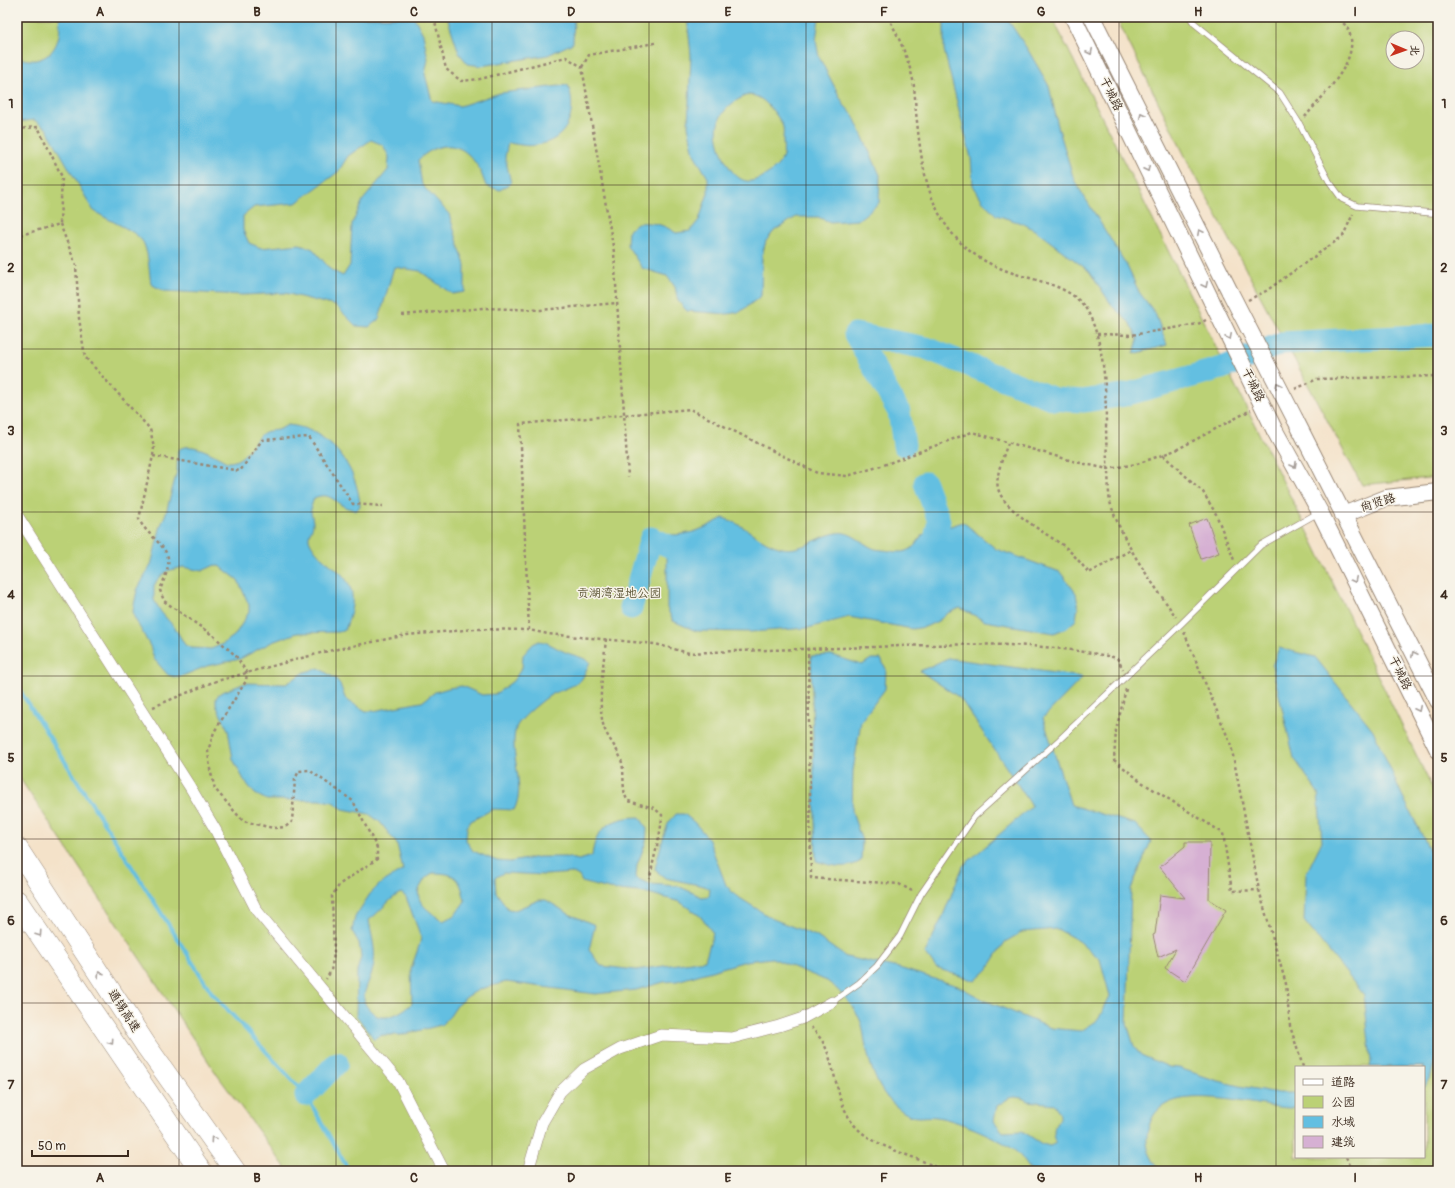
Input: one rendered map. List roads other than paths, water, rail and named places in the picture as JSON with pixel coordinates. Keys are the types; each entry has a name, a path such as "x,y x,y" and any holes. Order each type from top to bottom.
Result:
{"highway":[{"name":"通锡高速","path":"17,848 147,1047 235,1171"},
{"path":"17,901 201,1171"}],"street":[{"name":"干城路","path":"1073,17 1212,310 1275,431 1320,512 1438,750"},
{"name":"干城路","path":"1092,17 1230,292 1296,419 1343,516 1438,701"},
{"name":"尚贤路","path":"1343,516 1386,501 1438,493"},
{"path":"17,515 211,823 257,910 398,1081 444,1171"},
{"path":"528,1171 542,1123 560,1092 584,1069 620,1049 661,1035 732,1038 803,1018 832,1002"}],"lane":[{"path":"1190,17 1194,23 1280,93 1299,124 1329,181 1342,199 1357,206 1432,213 1438,211"},
{"path":"832,1002 859,983 877,966 900,936 921,894 974,817 1001,790 1059,740 1181,624 1237,567 1261,545 1320,512"}],"water":[{"path":"59,17 414,17 423,34 428,59 425,74 432,101 460,106 500,93 568,85 572,105 571,115 568,124 563,131 556,138 547,142 529,146 508,143 505,157 511,183 500,190 486,186 480,170 474,161 461,149 447,146 439,147 425,154 418,160 422,185 449,214 465,265 465,292 452,294 420,271 394,267 379,319 369,327 356,326 336,306 285,293 243,295 163,291 151,284 147,254 141,239 129,230 93,210 46,128 34,120 17,122 17,58 36,60 49,54 59,37","holes":["371,140 383,145 389,157 388,170 363,200 352,224 350,265 343,276 331,270 313,249 300,244 261,248 249,243 243,230 243,216 254,207 296,203 338,172 348,156"]},
{"path":"447,17 574,17 573,43 548,55 481,66 468,64 459,53"},
{"path":"687,17 819,17 816,41 819,57 844,105 853,115 880,175 879,203 858,220 830,222 818,217 796,217 774,231 766,241 762,255 761,296 740,312 728,314 687,311 678,301 675,287 667,276 642,268 627,245 628,231 637,223 658,224 676,233 690,231 699,220 708,193 708,178 694,154 688,126 691,55","holes":["747,95 758,97 764,101 774,112 783,127 782,159 771,172 761,178 751,181 744,180 730,169 721,150 717,131 722,114 729,106"]},
{"path":"944,17 1006,17 1028,50 1049,86 1058,126 1074,180 1127,266 1139,292 1155,313 1167,345 1134,354 1138,339 1129,322 1113,307 1089,271 1036,231 1024,224 996,215 982,200 973,185 971,158 944,50"},
{"path":"288,425 316,433 328,442 347,464 354,477 358,491 360,506 356,511 344,507 330,497 326,496 314,498 311,508 313,525 309,536 310,542 319,555 340,572 350,586 352,602 349,620 345,630 339,632 297,633 272,642 240,659 207,666 182,676 175,677 168,675 154,659 150,646 134,617 133,610 137,590 151,565 161,525 166,513 177,471 178,450 183,447 196,448 209,452 227,462 233,461 243,456 262,434 268,431 278,430","holes":["215,565 221,567 238,580 249,605 249,612 235,635 223,644 211,649 191,648 185,645 175,628 161,612 154,600 154,586 157,580 167,571 183,567 202,571"]},
{"path":"723,518 731,521 774,546 782,548 797,548 823,537 842,533 852,536 875,549 896,552 909,550 916,544 922,535 963,522 996,549 1060,572 1076,593 1078,606 1076,620 1067,628 1054,633 985,621 960,608 948,613 938,621 925,627 912,629 849,617 808,628 750,632 696,631 673,621 667,608 667,535 690,533"},
{"path":"539,641 545,642 590,662 580,681 549,696 521,720 516,728 514,748 519,790 514,810 493,809 471,821 467,827 466,840 473,851 497,861 510,862 538,857 566,857 579,860 592,856 597,838 601,831 607,826 621,819 640,817 647,829 646,842 637,865 636,878 649,884 678,886 702,897 709,896 710,889 704,886 665,878 655,870 668,824 676,814 684,814 694,822 708,838 726,885 735,895 773,919 816,936 846,957 899,968 958,986 984,1000 1051,1028 1081,1031 1098,1020 1110,996 1100,959 1079,941 1057,929 1022,932 1005,942 988,969 975,981 936,968 925,953 942,918 963,866 1032,806 960,698 920,671 948,658 1083,677 1043,718 1071,805 1135,824 1151,841 1131,889 1127,1024 1134,1046 1141,1055 1169,1067 1179,1068 1239,1086 1279,1093 1295,1093 1295,1108 1216,1098 1194,1098 1175,1101 1160,1109 1150,1123 1148,1130 1148,1148 1152,1159 1160,1171 1031,1171 1017,1152 980,1131 942,1118 914,1117 897,1107 890,1101 876,1080 868,1055 860,1019 848,1000 827,981 772,958 746,961 677,981 664,982 636,990 595,994 506,982 480,989 468,996 458,1004 450,1016 441,1025 402,1035 382,1035 374,1039 356,1015 357,971 361,957 359,943 352,931 355,917 370,894 380,884 403,870 397,844 380,822 369,814 343,809 333,802 320,800 267,800 255,794 244,780 233,759 228,730 216,705 216,698 220,693 245,683 286,684 305,672 319,668 336,679 340,684 345,698 366,711 422,702 435,692 462,686 482,695 496,694 513,681 522,668 523,655 533,644","holes":["433,873 447,874 456,878 461,887 465,901 455,915 443,921 428,910 420,901 419,890 426,877","503,873 545,875 573,873 579,876 582,882 609,889 648,893 680,902 700,916 713,933 705,960 636,970 601,966 589,950 595,925 569,914 546,900 539,900 515,910 508,909 496,892 495,878","401,893 406,897 421,937 411,969 412,1004 392,1016 381,1017 371,1011 364,1000 364,994 373,967 374,958 374,947 369,920","1015,1097 1028,1101 1054,1104 1060,1116 1054,1130 1056,1143 1050,1146 1042,1144 1022,1131 1003,1132 994,1121 997,1106 1009,1098"]},
{"path":"1279,648 1315,657 1373,730 1402,795 1433,857 1438,858 1438,1049 1430,1079 1425,1086 1425,1066 1370,1066 1364,995 1304,921 1306,874 1322,841 1318,793 1294,758 1272,666"},
{"path":"832,655 862,665 871,659 881,659 886,669 885,689 861,721 853,771 852,812 862,841 861,861 850,866 833,866 816,861 811,656"}],"waterway":[{"path":"904,445 899,412 855,334 926,348 1054,399 1083,401 1124,395 1222,368 1282,343 1438,335"},
{"path":"925,483 939,521 931,558 929,558"},
{"path":"631,608 651,538 696,558"},
{"path":"17,686 212,993 306,1095 349,1171"},
{"path":"306,1095 337,1063"}],"park label":[{"name":"贡湖湾湿地公园","path":"619,593"}]}
